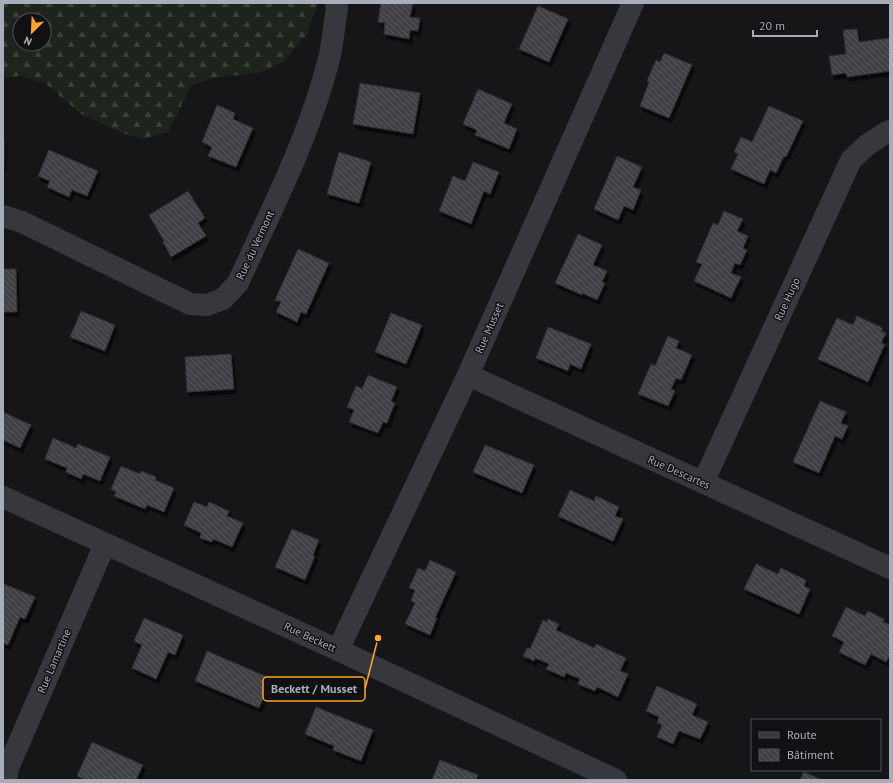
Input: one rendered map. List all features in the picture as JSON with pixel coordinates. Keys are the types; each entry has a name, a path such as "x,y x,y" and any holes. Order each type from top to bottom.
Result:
{"street":[{"name":"Rue du Vermont","path":"3,216 22,222 190,304 207,305 223,299 238,283 295,160 313,111 329,58 336,3"},
{"name":"Rue Musset","path":"338,650 468,375 633,3"},
{"name":"Rue Hugo","path":"703,483 851,160 867,145 890,131"},
{"name":"Rue Descartes","path":"468,375 890,568"},
{"name":"Rue Beckett","path":"3,497 338,650 616,780"},
{"name":"Rue Lamartine","path":"6,780 8,768 105,544"}],"green space":[{"path":"3,3 318,3 307,34 283,62 261,72 213,78 191,86 168,132 144,139 125,134 81,114 45,83 20,76 3,78"}],"building":[{"path":"381,3 413,3 410,17 420,18 418,31 410,30 409,39 384,34 385,23 378,22"},
{"path":"538,6 568,19 549,62 519,49"},
{"path":"857,29 859,42 890,38 890,71 847,77 846,73 832,75 829,56 846,54 843,30"},
{"path":"664,53 692,65 669,118 640,106 649,82 647,81 656,60 660,62"},
{"path":"360,83 420,93 413,134 353,124"},
{"path":"478,89 512,104 504,123 517,129 509,149 475,135 477,130 463,124"},
{"path":"217,105 235,113 233,119 253,128 236,167 208,156 212,147 202,142"},
{"path":"769,106 803,121 786,157 784,156 776,173 770,170 764,184 731,169 738,154 734,152 741,137 752,142"},
{"path":"4,139 4,166 3,166"},
{"path":"49,150 98,171 87,196 72,190 69,197 47,187 50,181 38,176"},
{"path":"339,152 371,162 359,203 327,194"},
{"path":"617,156 642,167 633,187 641,190 633,210 624,206 618,220 594,209"},
{"path":"473,162 499,172 490,194 484,191 471,224 439,211 453,176 465,181"},
{"path":"188,191 205,218 198,223 206,236 171,257 163,242 164,241 149,215"},
{"path":"724,211 743,219 737,231 748,236 743,248 747,250 740,265 735,263 731,273 741,277 731,298 694,281 702,264 696,262 713,223 718,225"},
{"path":"578,234 602,245 593,265 607,271 602,282 605,283 597,300 555,283"},
{"path":"298,249 329,263 306,314 301,312 297,322 276,312 281,302 275,300"},
{"path":"3,269 16,269 17,312 3,312"},
{"path":"81,311 115,325 105,351 70,337"},
{"path":"391,313 422,325 406,364 375,352"},
{"path":"857,316 883,328 881,331 886,333 881,343 885,344 868,382 818,359 837,318 853,325"},
{"path":"548,327 591,344 581,369 570,364 568,371 536,358"},
{"path":"668,336 679,341 676,348 692,355 681,380 676,378 671,389 675,391 668,406 638,394 651,364 655,366"},
{"path":"231,354 234,389 187,392 185,357"},
{"path":"368,375 397,387 391,401 395,403 387,423 383,422 378,433 349,422 354,410 347,407 356,386 362,389"},
{"path":"820,401 846,412 841,423 848,426 842,439 835,436 819,473 793,462"},
{"path":"3,412 31,425 20,448 3,440"},
{"path":"53,438 76,448 78,444 110,457 100,481 83,474 81,479 66,472 67,468 45,459"},
{"path":"485,445 534,465 522,493 473,472"},
{"path":"121,466 140,474 141,471 156,477 155,480 174,488 164,512 147,505 145,509 114,496 116,492 111,489"},
{"path":"570,490 594,501 596,496 619,507 615,516 623,519 613,541 558,516"},
{"path":"194,502 207,507 209,502 229,511 227,516 243,523 232,547 213,539 212,542 200,538 201,533 184,525"},
{"path":"292,529 319,540 313,555 315,556 305,580 275,567"},
{"path":"430,560 456,572 435,618 437,618 430,635 405,624 415,603 411,601 415,590 409,588 418,568 425,571"},
{"path":"756,564 778,574 781,568 806,580 804,586 810,589 799,614 744,589"},
{"path":"4,584 35,597 25,619 20,617 8,645 3,643"},
{"path":"846,607 865,616 868,611 884,619 883,622 890,625 890,655 886,662 871,654 865,665 839,652 844,642 832,636"},
{"path":"144,618 183,635 175,655 168,652 156,679 132,668 142,645 134,641"},
{"path":"548,619 559,624 556,630 594,648 596,644 626,658 620,671 628,674 618,697 597,687 595,691 578,684 580,679 566,673 564,677 546,669 549,664 535,658 534,661 523,656 527,648 530,649 543,620 547,622"},
{"path":"207,651 272,679 259,708 195,681"},
{"path":"657,686 697,704 692,715 708,722 700,739 679,731 673,744 657,737 662,725 657,723 659,717 646,711"},
{"path":"316,707 373,730 361,761 333,750 334,746 305,734"},
{"path":"92,742 143,765 136,780 86,780 77,776"},
{"path":"440,760 478,775 476,780 432,780"},
{"path":"804,772 822,780 800,780"}],"place":[{"name":"Beckett / Musset","path":"378,638"}]}
